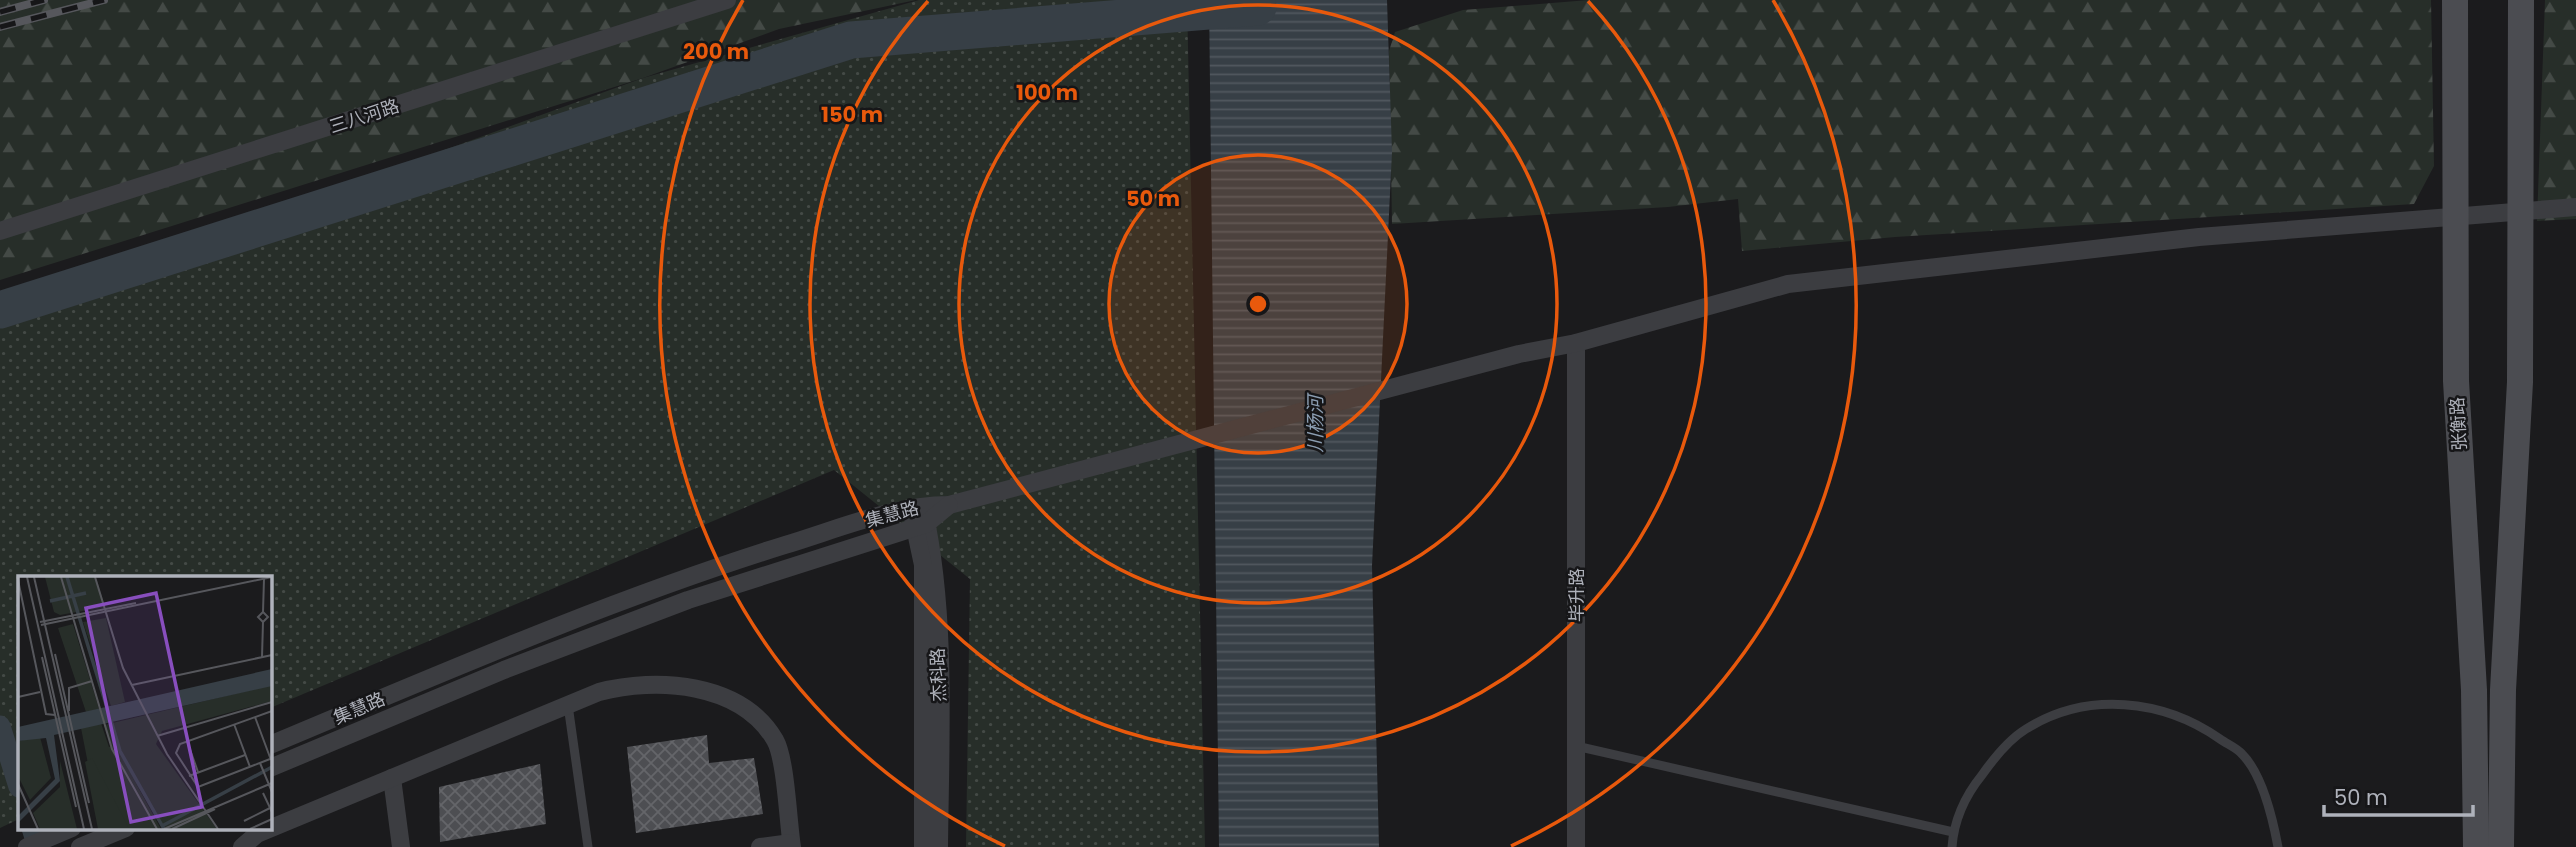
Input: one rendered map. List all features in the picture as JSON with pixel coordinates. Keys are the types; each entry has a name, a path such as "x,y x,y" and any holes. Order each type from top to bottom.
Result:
{"main road":[{"name":"张衡路","path":"2455,0 2456,381 2474,690 2476,847"},
{"path":"2501,847 2503,677 2520,382 2521,0"}],"street":[{"name":"三八河路","path":"0,231 727,0"},
{"path":"949,505 1519,354 1576,343 1788,284 2199,237 2576,207"},
{"name":"毕升路","path":"1576,343 1576,847"},
{"name":"集慧路","path":"271,745 496,650 691,574 916,507 949,505"},
{"name":"集慧路","path":"271,768 504,670 688,600 920,525 949,505"},
{"name":"杰科路","path":"916,507 935,574 940,732 939,847"},
{"name":"杰科路","path":"920,525 923,565 923,847"},
{"path":"271,828 568,705 619,687 664,683 699,690 735,704 766,730 778,749 791,845 760,847"},
{"path":"392,778 401,847"},
{"path":"27,847 67,830"},
{"path":"80,847 121,830"},
{"path":"242,847 257,834 267,830"}],"lane":[{"path":"1952,847 1953,832 1973,787 1995,756 2024,730 2061,712 2109,703 2153,707 2199,724 2243,754 2271,809 2278,847"},
{"path":"568,705 588,847"},
{"path":"1576,746 1953,832"}],"green space":[{"path":"0,0 916,0 779,29 643,78 0,280"},
{"path":"919,0 1187,0 1205,847 966,847 970,579 834,470 271,708 271,576 18,576 18,819 0,828 0,311 643,78"},
{"path":"1589,0 2431,0 2434,166 2414,204 1895,237 1742,251 1738,199 1668,207 1392,224 1389,51 1395,32 1463,10"},
{"path":"2545,0 2576,0 2576,219 2537,221"}],"water":[{"path":"1209,0 1387,0 1392,152 1372,566 1379,847 1219,847"}],"building":[{"path":"707,735 709,763 754,758 763,814 636,833 627,747"},
{"path":"540,764 546,824 440,842 439,787"}],"waterway":[{"path":"0,310 851,40 1258,7"},
{"name":"川杨河","path":"0,726 18,784"},
{"name":"川杨河","path":"33,830 38,847"}],"railway":[{"path":"0,12 44,0"},
{"path":"0,27 104,0"}]}
